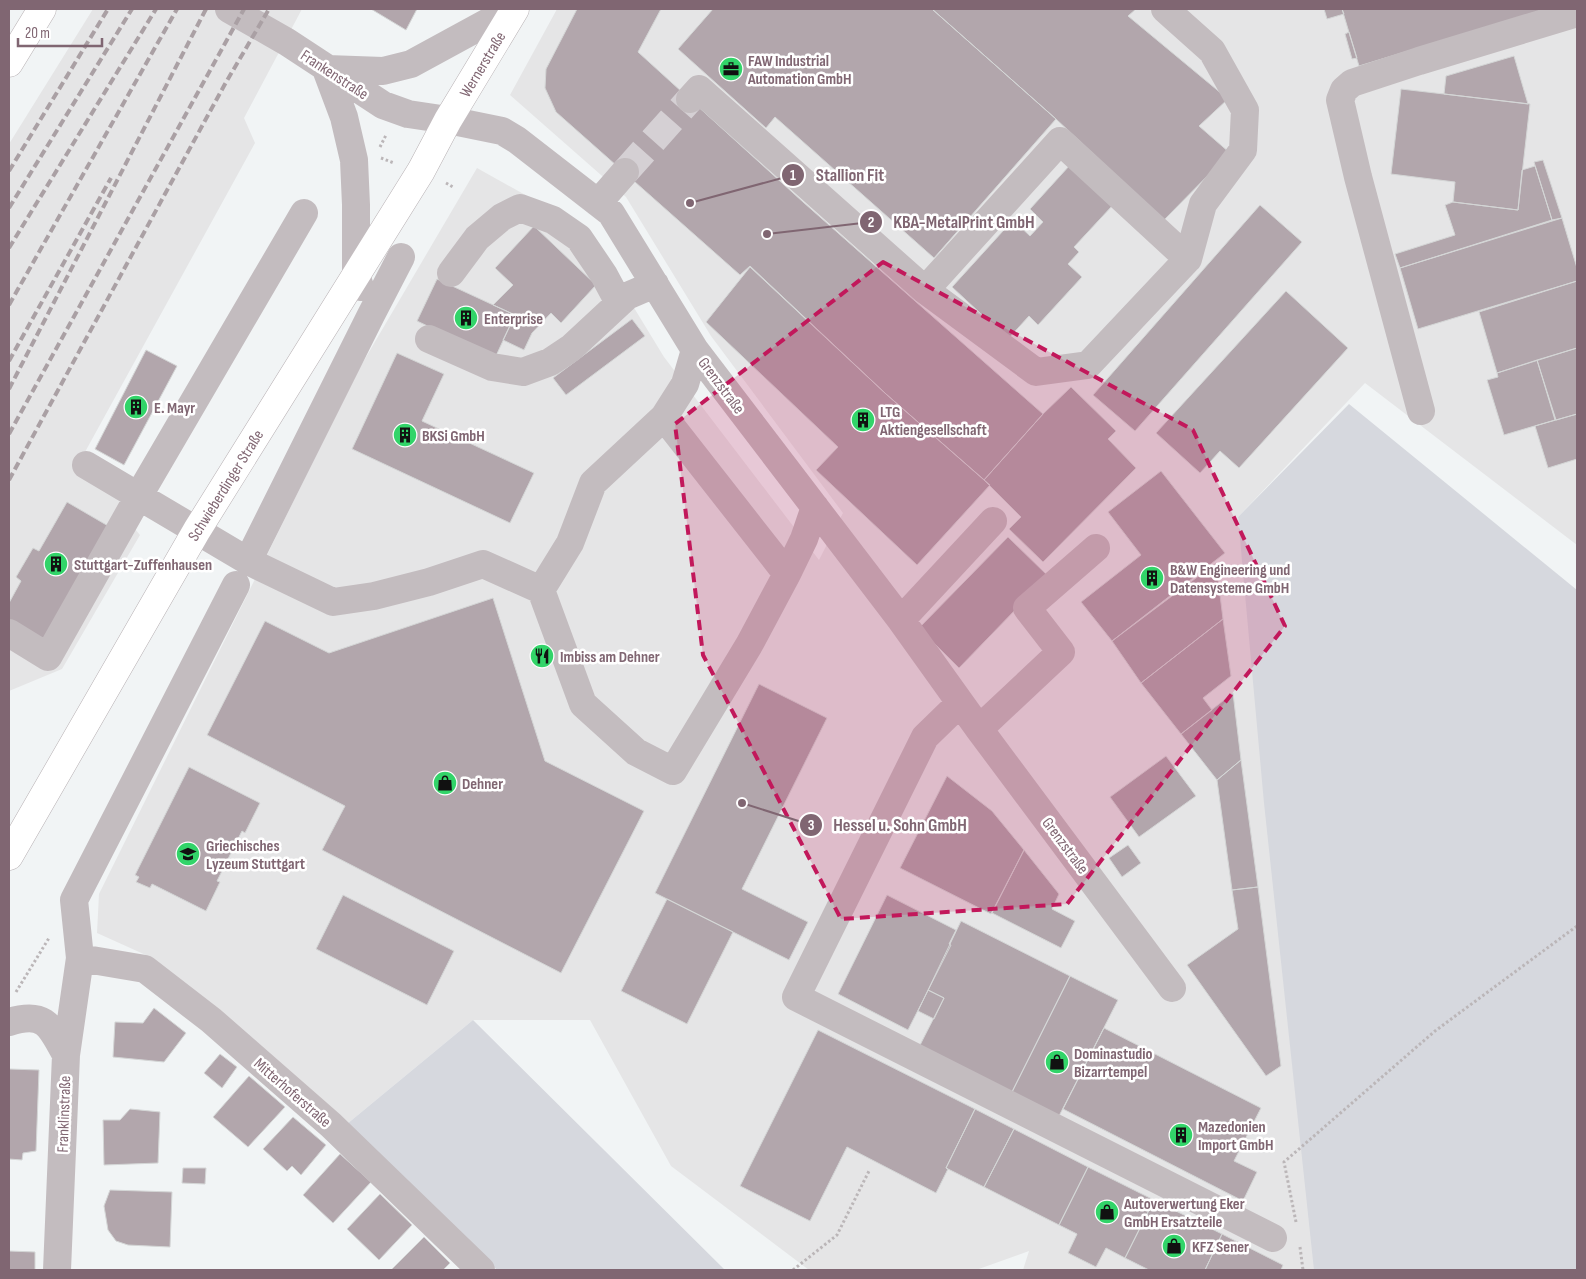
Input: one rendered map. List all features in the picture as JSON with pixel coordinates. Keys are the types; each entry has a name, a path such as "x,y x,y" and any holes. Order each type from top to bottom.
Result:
{"main road":[{"path":"9,62 42,9"},
{"name":"Wernerstraße","path":"448,120 514,9"},
{"name":"Schwieberdinger Straße","path":"9,856 197,530 421,171 448,120"}],"street":[{"name":"Frankenstraße","path":"229,9 287,42 383,105 398,111 448,120"},
{"path":"371,315 356,274 354,160 344,117 326,69 383,71 412,64 514,9"},
{"path":"690,99 699,89 925,290 1036,372 1088,365 1188,259 1203,204 1244,150 1245,110 1212,51 1165,9"},
{"path":"1421,411 1358,177 1340,100 1344,90 1352,83 1577,13"},
{"name":"Grenzstraße","path":"448,120 502,131 517,140 611,213 695,350 901,620 979,729 1172,988"},
{"path":"925,290 1060,141 1188,259"},
{"path":"598,203 624,172"},
{"path":"451,273 477,238 502,217 520,208 553,220 579,238 604,275 619,303"},
{"path":"9,633 48,657 139,496 304,213"},
{"path":"248,561 401,257"},
{"path":"429,339 492,367 523,372 550,362 571,348 626,296 655,284"},
{"path":"541,590 570,543 593,483 664,417 685,384 695,350"},
{"path":"664,417 787,574"},
{"path":"86,465 248,561 332,602 374,596 429,582 483,564 541,590 583,704 636,752 673,771 749,645 804,539 815,507"},
{"path":"901,620 993,521"},
{"path":"979,729 1061,652 1027,608 1096,548"},
{"path":"80,958 74,900 236,585"},
{"path":"960,703 925,737 796,996 1285,1232"},
{"name":"Franklinstraße","path":"57,1270 66,1055 80,958"},
{"name":"Mitterhoferstraße","path":"80,958 145,969 175,991 331,1125 481,1270"},
{"path":"9,1022 25,1017 40,1020 54,1033 66,1055"}],"path":[{"path":"14,995 74,900"},
{"path":"1285,1232 1284,1162 1435,1031 1577,926"},
{"path":"793,1270 837,1235 869,1171"},
{"path":"1300,1244 1303,1270"}],"highlighted area":[{"path":"883,262 1193,430 1285,626 1067,904 841,919 703,655 675,424"}],"shaded area":[{"path":"93,9 302,9 244,118 255,143 85,452 136,484 121,512 140,535 62,669 9,691 9,144"},
{"path":"557,9 1577,9 1577,545 1365,383 1238,517 1315,1270 1023,1270 1029,1251 976,1270 809,1270 671,1166 590,1020 473,1020 347,1124 148,956 97,933 99,894 359,369 477,168 586,229 664,357 819,560 843,513 711,336 626,197 510,95"},
{"path":"1349,404 1577,590 1577,1270 1314,1270 1264,803 1238,517"},
{"path":"473,1020 725,1270 497,1270 347,1124"}],"building":[{"path":"371,9 417,9 406,30"},
{"path":"577,9 661,9 638,52 803,202 1043,414 984,480 886,394 750,266 740,275 556,112 545,88 546,69"},
{"path":"713,9 932,9 1056,119 934,258 775,117 766,128 678,49"},
{"path":"932,9 1136,9 1128,16 1228,99 1199,126 1230,153 1164,220 1056,119"},
{"path":"1324,9 1342,9 1344,14 1327,19"},
{"path":"1342,9 1546,9 1359,66"},
{"path":"1349,32 1357,58 1352,59 1345,34"},
{"path":"1514,56 1528,104 1444,94 1446,76"},
{"path":"1401,89 1530,104 1518,210 1453,202 1455,182 1391,174"},
{"path":"1543,160 1562,218 1552,220 1534,162"},
{"path":"1070,165 1113,205 1074,247 1079,252 1068,264 1082,277 1038,325 1029,316 1008,339 952,287 1013,220 1030,236 1043,222 1030,209"},
{"path":"1535,166 1552,220 1400,268 1395,254 1455,235 1445,205 1453,202 1518,210 1522,170"},
{"path":"1260,205 1302,242 1135,431 1093,395"},
{"path":"1562,218 1577,268 1577,281 1418,329 1400,268"},
{"path":"534,226 596,285 561,323 551,313 532,333 524,350 503,340 515,315 493,305 513,285 495,268"},
{"name":"LTG Aktiengesellschaft","path":"750,267 886,394 990,485 917,565 816,470 838,447 706,322"},
{"name":"Enterprise","path":"437,279 515,315 495,358 417,321"},
{"path":"1577,281 1577,348 1497,373 1479,312"},
{"path":"1286,291 1348,348 1239,468 1220,451 1200,473 1156,433"},
{"path":"632,319 645,336 566,395 553,378"},
{"path":"1577,348 1577,414 1556,420 1537,360"},
{"name":"E. Mayr","path":"146,350 177,366 124,465 95,449"},
{"name":"BKSi GmbH","path":"397,353 444,374 422,421 534,473 510,523 352,449"},
{"path":"1537,360 1555,420 1504,435 1487,380 1498,377 1497,373"},
{"path":"1071,387 1116,431 1108,439 1136,468 1043,562 1009,529 1021,517 984,480 1043,414"},
{"path":"1577,414 1577,459 1548,468 1535,426"},
{"name":"B&W Engineering und Datensysteme GmbH","path":"1161,471 1225,553 1112,641 1081,602 1141,555 1108,512"},
{"name":"Stuttgart-Zuffenhausen","path":"67,502 110,527 44,640 9,620 9,603 21,581 16,577 33,548 39,551"},
{"path":"1008,537 1048,576 959,668 919,628"},
{"path":"1216,563 1223,619 1141,683 1112,641"},
{"name":"Dehner","path":"493,598 545,761 644,811 561,973 322,850 345,806 207,735 265,621 329,653"},
{"path":"1223,619 1231,676 1203,698 1212,710 1181,734 1141,683"},
{"path":"759,684 827,718 742,889 808,922 789,960 655,893"},
{"path":"1233,693 1241,760 1217,780 1181,734"},
{"path":"1166,756 1196,796 1139,837 1110,797"},
{"path":"1241,760 1258,887 1232,890 1217,780"},
{"name":"Griechisches Lyzeum Stuttgart","path":"189,767 260,803 245,833 242,831 217,881 220,882 206,911 152,884 150,888 136,882 139,877 135,875"},
{"path":"947,776 992,811 1024,850 991,914 900,868"},
{"path":"1128,845 1141,863 1122,877 1109,858"},
{"path":"1024,850 1059,894 1052,909 1075,921 1061,948 992,913"},
{"path":"1258,887 1281,1066 1266,1076 1187,965 1238,929 1232,890"},
{"path":"343,895 454,951 427,1005 316,949"},
{"path":"887,895 956,930 949,944 951,945 908,1030 838,994"},
{"path":"667,899 733,932 687,1024 621,991"},
{"path":"961,921 1070,976 1010,1096 918,1049 944,998 928,990"},
{"name":"Dominastudio Bizarrtempel","path":"1070,976 1118,1000 1057,1120 1010,1096"},
{"path":"928,990 944,998 934,1019 918,1011"},
{"path":"154,1008 186,1033 164,1062 113,1057 115,1022 143,1023"},
{"name":"Mazedonien Import GmbH","path":"1104,1028 1261,1108 1234,1161 1257,1172 1243,1201 1063,1109"},
{"path":"818,1030 975,1109 936,1193 847,1147 810,1221 740,1186"},
{"path":"220,1054 237,1067 222,1088 204,1073"},
{"path":"9,1069 39,1070 36,1151 23,1153 22,1160 9,1159"},
{"path":"249,1076 285,1107 248,1147 213,1117"},
{"path":"130,1109 160,1112 158,1163 104,1165 103,1120 120,1120"},
{"path":"975,1109 1014,1129 984,1187 946,1168"},
{"path":"293,1117 326,1145 301,1175 292,1166 287,1171 263,1149"},
{"path":"1014,1129 1088,1167 1059,1225 984,1187"},
{"path":"340,1154 371,1182 333,1223 303,1195"},
{"name":"Autoverwertung Eker GmbH Ersatzteile","path":"1088,1167 1154,1200 1125,1258 1106,1248 1096,1267 1068,1253 1077,1234 1059,1225"},
{"path":"183,1168 206,1168 205,1184 182,1183"},
{"path":"110,1190 172,1192 170,1247 128,1245 116,1241 108,1230 104,1206"},
{"path":"380,1194 412,1225 379,1260 347,1229"},
{"name":"KFZ Sener","path":"1154,1200 1222,1234 1205,1270 1149,1270 1125,1258"},
{"path":"1222,1234 1283,1265 1281,1270 1205,1270"},
{"path":"424,1237 450,1263 443,1270 391,1270"},
{"path":"9,1251 35,1252 35,1270 9,1270"}],"tunnel":[{"path":"625,172 690,99"}],"railway":[{"path":"9,171 108,9"},
{"path":"9,208 132,9"},
{"path":"9,248 156,9"},
{"path":"9,305 177,9"},
{"path":"9,389 206,9"},
{"path":"9,434 244,9"},
{"path":"9,480 225,84 269,9"},
{"path":"9,361 111,178"}],"place":[{"name":"FAW Industrial Automation GmbH","path":"731,69"},
{"name":"Stallion Fit","path":"690,203"},
{"name":"KBA-MetalPrint GmbH","path":"767,234"},
{"name":"Enterprise","path":"466,318"},
{"name":"E. Mayr","path":"136,407"},
{"name":"LTG Aktiengesellschaft","path":"863,420"},
{"name":"BKSi GmbH","path":"405,435"},
{"name":"Stuttgart-Zuffenhausen","path":"56,564"},
{"name":"B&W Engineering und Datensysteme GmbH","path":"1152,578"},
{"name":"Imbiss am Dehner","path":"542,656"},
{"name":"Dehner","path":"445,783"},
{"name":"Hessel u. Sohn GmbH","path":"742,803"},
{"name":"Griechisches Lyzeum Stuttgart","path":"188,854"},
{"name":"Dominastudio Bizarrtempel","path":"1057,1062"},
{"name":"Mazedonien Import GmbH","path":"1181,1135"},
{"name":"Autoverwertung Eker GmbH Ersatzteile","path":"1107,1212"},
{"name":"KFZ Sener","path":"1174,1246"}]}
